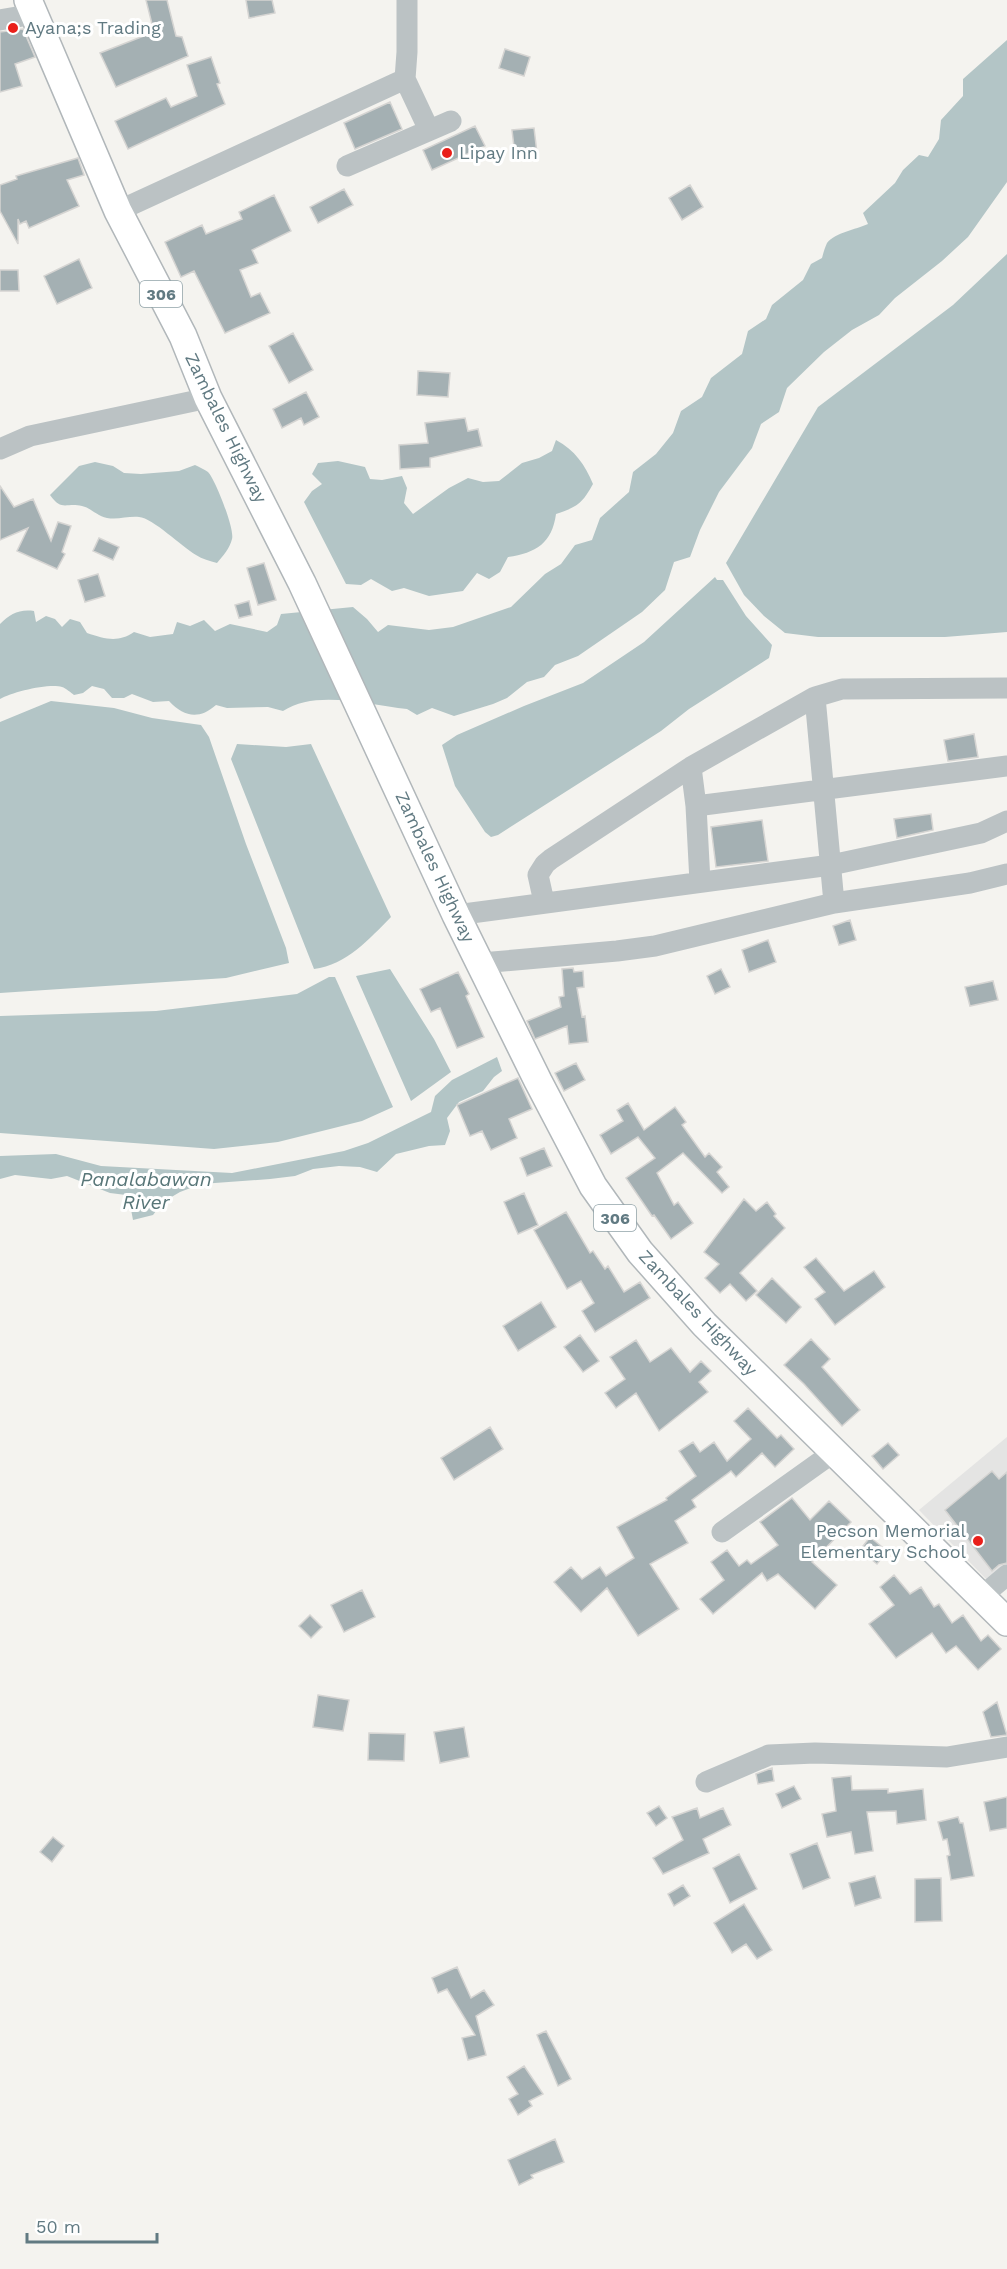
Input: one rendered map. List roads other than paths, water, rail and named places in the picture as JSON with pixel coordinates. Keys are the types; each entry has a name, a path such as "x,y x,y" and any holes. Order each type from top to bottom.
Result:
{"main road":[{"name":"Zambales Highway","path":"31,7 118,211 183,336 208,398 302,583 456,915 593,1186 640,1252 704,1324 1007,1622"}],"street":[{"path":"406,0 405,79 429,130"},
{"path":"0,20 31,7"},
{"path":"118,211 405,79"},
{"path":"346,166 452,121"},
{"path":"0,449 30,436 208,398"},
{"path":"544,902 538,875 545,864 691,767 815,697 842,689 1007,688"},
{"path":"815,697 834,903"},
{"path":"696,806 1007,766"},
{"path":"691,767 696,806 700,882"},
{"path":"456,915 831,865 981,833 1007,821"},
{"path":"481,963 655,946 834,903 970,883 1007,874"},
{"path":"722,1532 834,1452"},
{"path":"982,1596 1007,1575"},
{"path":"706,1782 769,1755 815,1753 947,1757 1007,1747"}],"water":[{"path":"1007,40 1007,182 968,237 895,298 879,315 852,330 824,352 787,388 779,412 761,424 752,448 719,492 700,530 690,557 674,562 665,590 642,612 578,656 555,665 544,677 527,682 507,698 454,716 432,708 417,715 407,709 343,700 311,701 296,704 283,711 268,707 227,708 216,705 204,713 192,715 180,710 169,701 153,702 132,694 124,698 112,698 104,689 92,686 83,693 74,695 62,687 49,686 21,691 0,699 0,624 11,615 24,611 34,611 36,622 46,616 55,619 62,627 70,619 80,622 87,633 117,639 134,632 150,637 173,634 177,622 190,626 204,620 215,631 230,624 267,632 277,625 281,614 353,607 378,632 388,625 429,630 453,627 511,607 545,574 561,564 575,545 592,540 600,518 629,492 633,472 656,454 673,433 681,411 702,397 711,378 742,354 748,331 766,319 772,305 803,280 811,264 822,258 827,243 840,234 868,224 863,213 895,183 903,170 919,155 928,157 939,139 941,120 963,96 963,79"},
{"path":"1007,254 1007,632 945,637 818,637 785,633 764,616 744,595 726,563 818,407 953,305"},
{"path":"556,440 569,448 583,464 593,484 589,491 578,504 556,514 551,532 541,545 527,553 508,557 500,572 489,579 477,573 463,591 429,596 404,588 392,591 371,579 361,585 346,584 304,502 312,491 322,484 312,474 318,463 338,461 365,467 370,479 382,480 402,476 407,488 404,503 413,514 449,488 468,478 483,482 499,481 522,463 552,451"},
{"path":"95,462 113,466 124,473 179,471 195,465 208,472 231,525 230,546 217,563 209,561 196,555 145,519 139,517 107,518 85,507 61,505 54,500 50,495 79,466"},
{"path":"715,577 717,580 723,580 746,616 772,645 769,658 689,709 661,731 498,835 491,837 485,832 455,786 442,745 457,735 583,683 644,642"},
{"path":"51,701 114,708 152,718 201,725 209,737 246,844 286,948 289,963 226,978 0,993 0,722"},
{"path":"237,744 286,747 311,744 391,917 357,950 326,967 314,969 231,759"},
{"path":"390,969 434,1039 451,1072 411,1101 356,976"},
{"path":"329,977 335,977 393,1107 362,1121 278,1142 214,1149 0,1133 0,1016 156,1011 297,994"},
{"name":"Panalabawan River","path":"497,1057 502,1071 483,1091 459,1102 447,1118 450,1131 445,1145 429,1146 396,1154 377,1172 360,1167 339,1166 313,1169 295,1176 201,1184 163,1202 153,1215 133,1220 126,1195 110,1193 67,1176 51,1179 15,1175 0,1179 0,1156 56,1154 101,1166 232,1173 344,1151 368,1143 431,1112 435,1096 452,1080"}],"place":[{"name":"Ayana;s Trading","path":"13,28"},
{"name":"Lipay Inn","path":"447,153"},
{"name":"Pecson Memorial Elementary School","path":"978,1541"}]}
